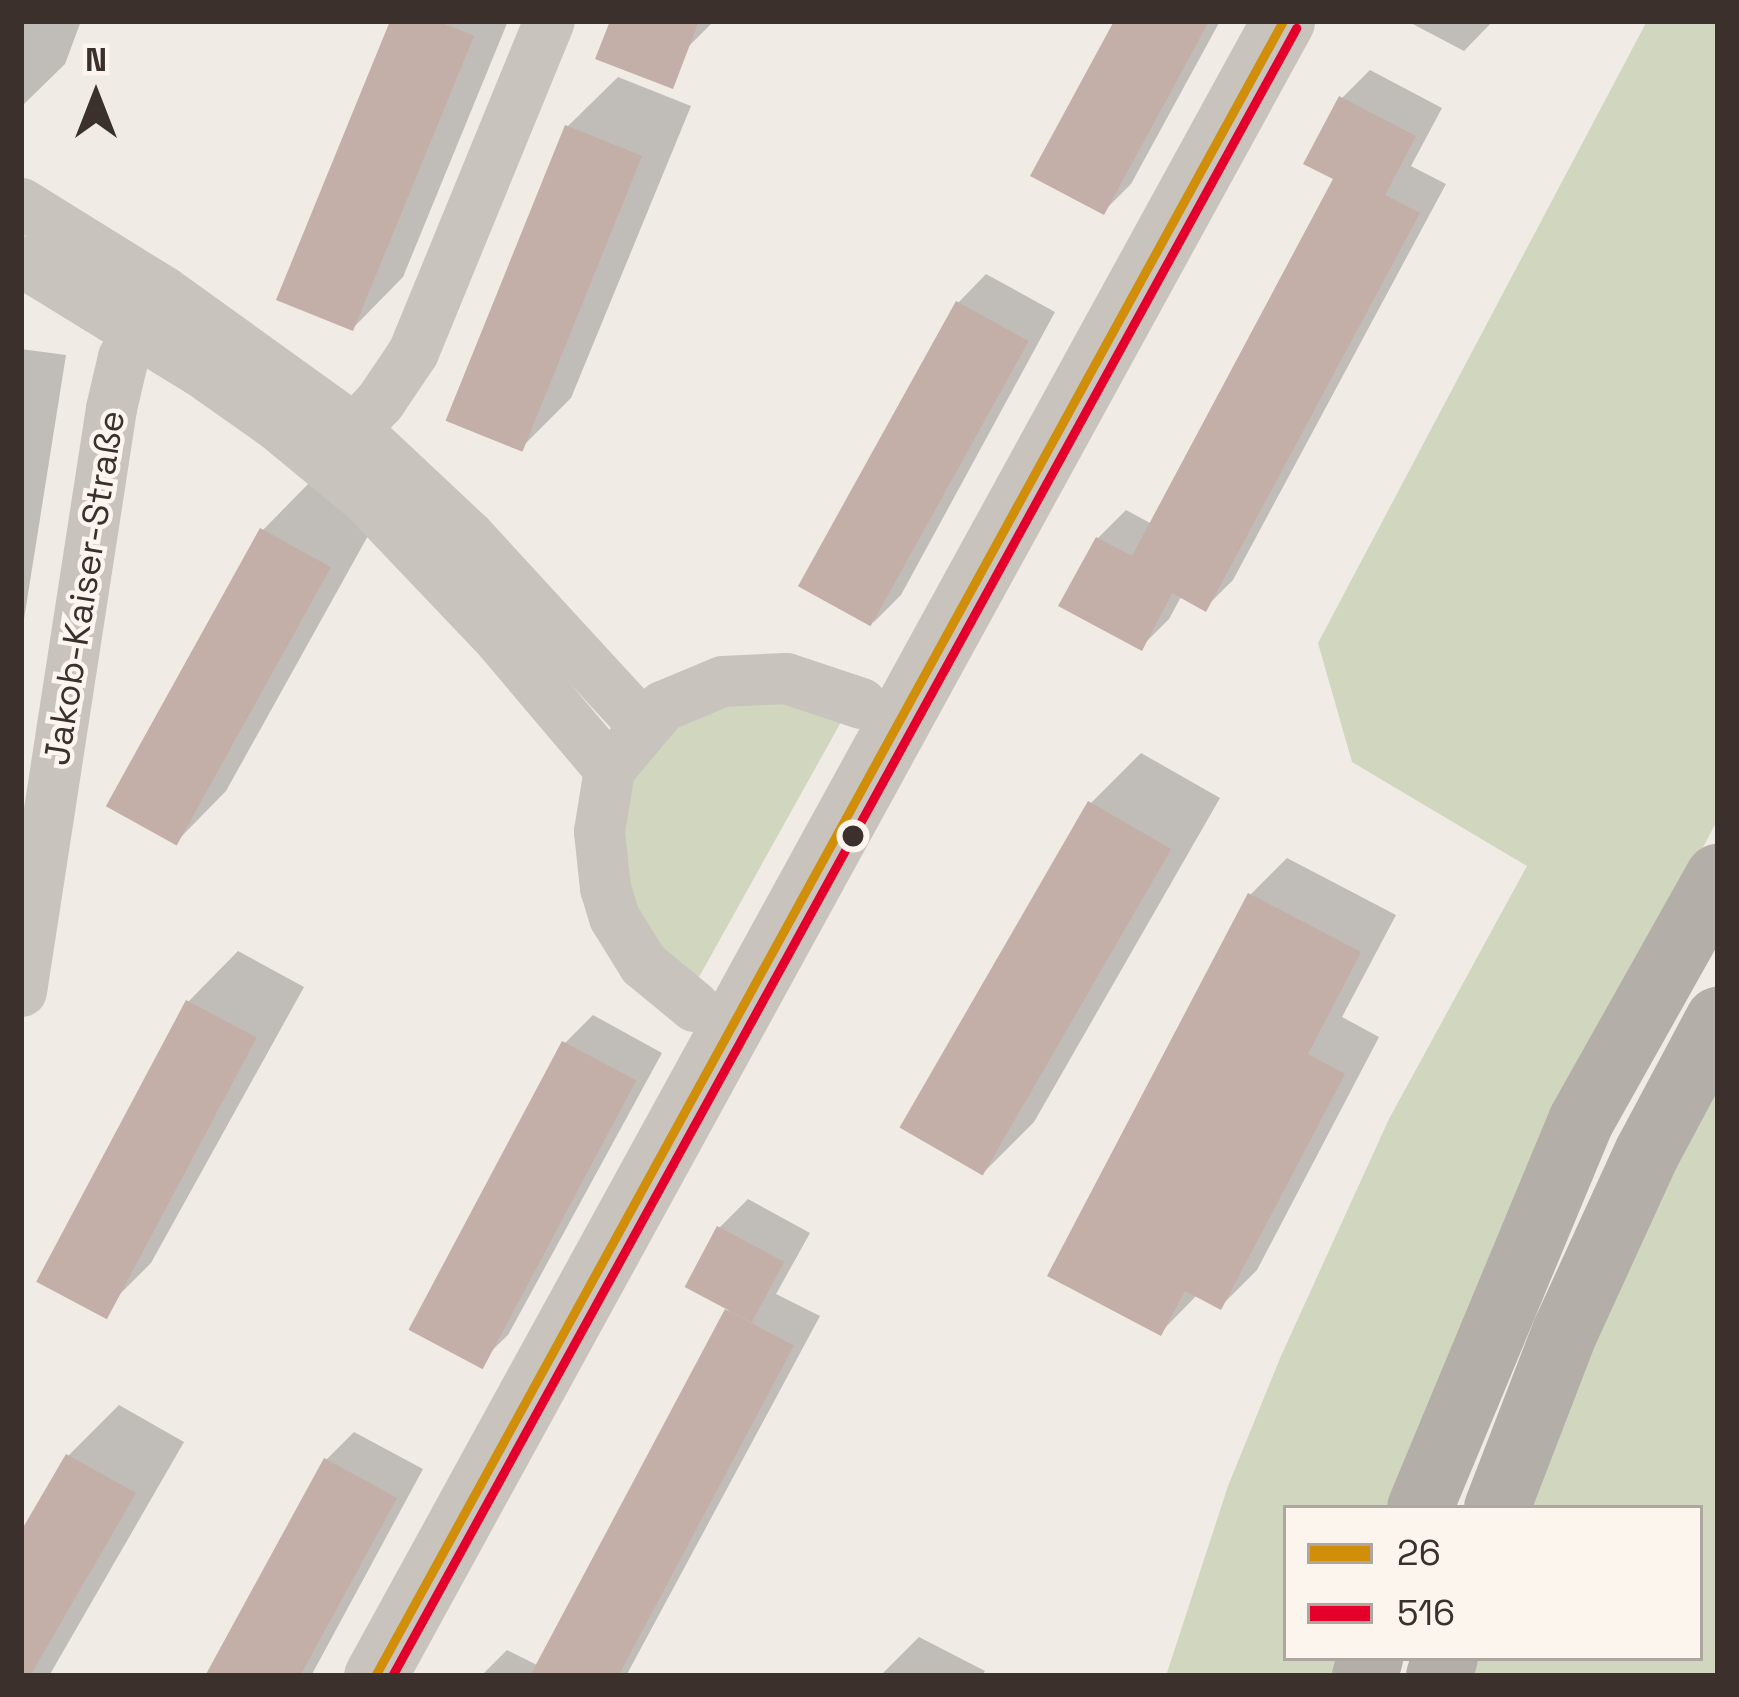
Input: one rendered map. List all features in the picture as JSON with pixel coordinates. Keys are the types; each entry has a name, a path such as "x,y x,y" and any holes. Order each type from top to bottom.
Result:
{"highway":[{"path":"1421,1505 1581,1121 1718,877"},
{"path":"1498,1505 1565,1332 1647,1153 1718,1020"}],"street":[{"path":"338,446 392,386 422,333 549,21"},
{"path":"376,1676 1283,21"},
{"path":"21,203 150,310 469,536 642,724"},
{"path":"21,260 150,310"},
{"name":"Jakob-Kaiser-Straße","path":"21,992 111,408 150,310"},
{"path":"338,446 409,539 609,769"},
{"path":"694,1006 643,964 614,917 604,887 599,831 609,769 642,724 690,691 754,676 815,683 861,703"}],"green space":[{"path":"1647,21 1718,21 1718,819 1577,1083 1398,1505 1283,1505 1283,1661 1347,1661 1342,1676 1166,1676 1228,1486 1281,1356 1389,1119 1527,866 1352,762 1318,643"},
{"path":"764,699 806,705 841,722 699,977 676,966 642,925 620,864 632,781 680,724 716,705"},
{"path":"1718,1074 1718,1676 1465,1676 1470,1661 1703,1661 1703,1505 1527,1505 1619,1273"}],"building":[{"path":"390,21 437,21 474,36 353,331 276,300"},
{"path":"610,21 699,21 673,89 595,59"},
{"path":"1114,21 1209,21 1104,215 1030,176"},
{"path":"1339,96 1416,136 1385,195 1420,213 1206,612 1172,593 1142,651 1058,606 1096,537 1132,556 1333,179 1303,164"},
{"path":"565,125 642,156 522,452 446,421"},
{"path":"956,301 1029,341 871,626 798,586"},
{"path":"260,528 331,567 177,845 106,806"},
{"path":"1088,801 1171,849 983,1175 900,1127"},
{"path":"1248,893 1361,952 1308,1054 1345,1074 1221,1310 1185,1291 1161,1336 1047,1276"},
{"path":"186,1000 257,1038 107,1319 36,1282"},
{"path":"562,1041 636,1080 483,1369 408,1330"},
{"path":"717,1226 784,1262 752,1323 685,1287"},
{"path":"725,1309 794,1346 618,1676 530,1676"},
{"path":"66,1454 136,1493 30,1676 21,1676 21,1531"},
{"path":"324,1458 397,1498 300,1676 205,1676"}],"transit line":[{"name":"26","path":"375,1676 1283,21"},
{"name":"516","path":"392,1676 1296,28"}]}
